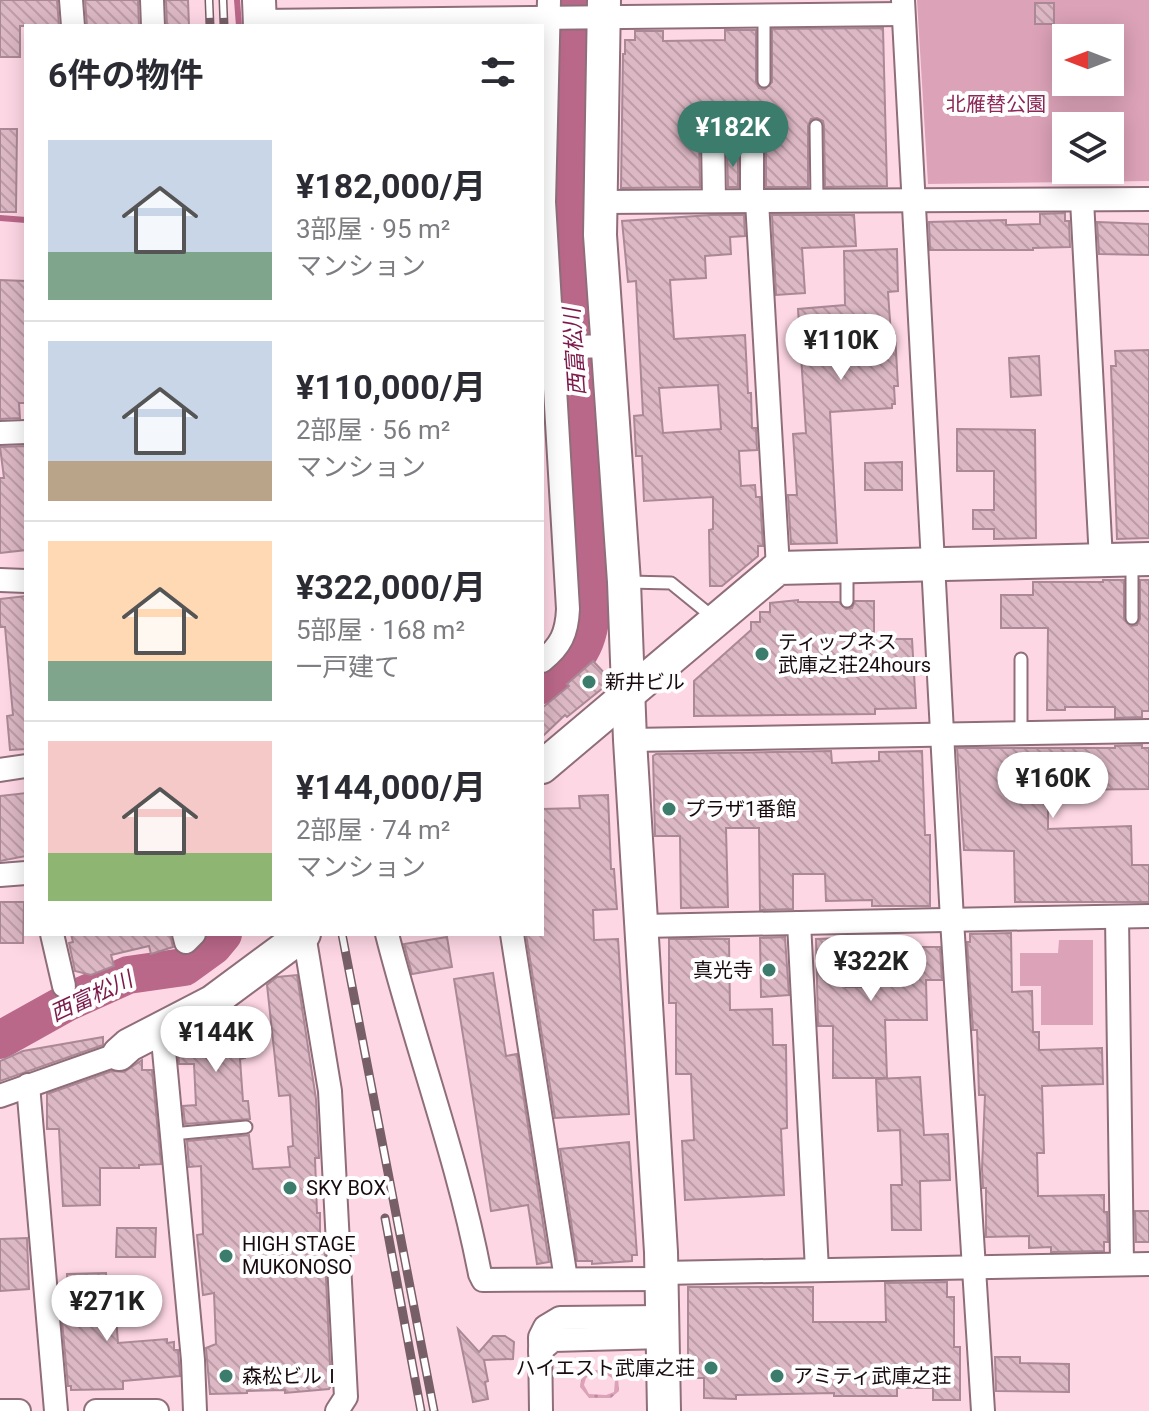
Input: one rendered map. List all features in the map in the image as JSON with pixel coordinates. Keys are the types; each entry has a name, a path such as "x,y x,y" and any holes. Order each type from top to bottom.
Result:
{"street":[{"path":"71,0 73,24"},
{"path":"152,0 153,24"},
{"path":"260,16 552,12 764,16 903,7 931,564 983,1411"},
{"path":"544,659 558,647 567,630 568,609 544,202 544,83 552,12"},
{"path":"598,12 598,346 624,582 630,740 662,1276 664,1411"},
{"path":"714,201 713,137 752,137 778,568"},
{"path":"599,202 1149,199"},
{"path":"544,765 778,568 1127,559 1082,200"},
{"path":"553,347 598,346"},
{"path":"0,433 24,432"},
{"path":"0,580 24,581"},
{"path":"630,740 1149,731"},
{"path":"1,763 24,766"},
{"path":"0,875 24,873"},
{"path":"642,926 1149,916"},
{"path":"1117,917 1122,1264"},
{"path":"799,923 817,1270"},
{"path":"52,936 64,986"},
{"path":"0,1096 119,1054 129,1045 212,1002 301,936"},
{"path":"304,936 330,1091 346,1397 337,1411"},
{"path":"388,936 469,1218 483,1280 1149,1264"},
{"path":"512,936 566,1279"},
{"path":"162,1029 195,1411"},
{"path":"28,1085 56,1411"},
{"path":"541,1411 540,1351 553,1340 662,1327"},
{"path":"0,1411 19,1411"},
{"path":"96,1411 157,1411"}],"lane":[{"path":"764,16 764,81"},
{"path":"816,126 817,200"},
{"path":"1127,559 1132,618"},
{"path":"847,566 847,601"},
{"path":"624,582 671,583 716,619"},
{"path":"1021,659 1021,733"},
{"path":"172,1134 246,1127"}],"green space":[{"name":"北雁替公園","path":"917,0 1149,0 1149,181 1124,181 1124,112 1052,112 1052,182 928,184"},
{"path":"1059,940 1093,940 1093,1025 1041,1025 1041,986 1020,986 1020,953 1058,953"},
{"path":"605,1369 618,1376 619,1391 611,1398 589,1398 580,1387 581,1382 591,1371","holes":["604,1373 615,1380 614,1392 606,1395 589,1394 584,1385 586,1378 593,1374"]}],"building":[{"path":"0,0 57,0 59,24 20,26 20,57 0,57"},
{"path":"85,0 138,0 139,24 87,24"},
{"path":"166,0 188,0 189,24 167,24"},
{"path":"1035,3 1054,3 1054,24 1035,24"},
{"path":"883,28 887,186 825,187 824,126 823,121 817,118 811,119 808,126 808,187 766,187 766,137 760,125 713,123 705,125 699,136 700,187 621,188 623,54 625,40 635,40 635,31 663,31 663,41 725,40 725,30 756,30 756,82 759,88 765,89 772,82 772,29"},
{"path":"0,129 17,129 16,212 0,212"},
{"path":"727,151 738,151 738,187 728,187"},
{"path":"1065,213 1065,221 1069,221 1070,247 930,250 929,222 1006,220 1006,225 1040,224 1040,214"},
{"path":"744,215 745,236 730,237 731,254 705,256 706,278 670,280 674,339 745,335 748,393 751,393 752,428 756,428 757,450 739,451 741,486 755,485 756,497 760,497 763,546 758,546 758,556 722,586 710,586 709,530 713,529 713,497 644,501 642,456 636,456 634,416 643,415 636,281 628,282 622,221","holes":["718,385 721,429 663,433 659,388"]},
{"path":"772,215 854,215 856,246 802,248 805,293 776,295"},
{"path":"1097,222 1149,224 1149,255 1099,254"},
{"path":"897,249 898,291 888,292 891,335 895,334 898,386 894,386 895,404 892,408 830,412 837,543 791,544 788,495 797,495 793,434 806,433 798,309 845,305 844,251"},
{"path":"0,280 24,281 24,403 19,403 20,418 0,419"},
{"path":"1149,350 1149,538 1117,539 1111,366 1116,366 1115,351"},
{"path":"1039,356 1041,395 1011,397 1009,358"},
{"path":"957,429 1035,430 1036,538 994,539 994,529 973,529 973,510 994,510 994,471 957,471"},
{"path":"24,446 24,550 0,553 0,478 4,478 0,447"},
{"path":"902,462 902,490 865,490 865,463"},
{"path":"1124,580 1124,619 1131,626 1137,625 1140,619 1140,580 1149,580 1149,711 1142,711 1142,717 1115,718 1115,707 1047,710 1048,628 1001,628 1001,595 1033,595 1033,582"},
{"path":"24,596 24,749 10,750 7,716 13,715 5,627 0,627 0,599"},
{"path":"798,600 839,602 846,609 852,608 855,601 874,601 874,639 912,639 916,708 875,709 875,714 694,716 694,681 751,630 751,622 760,622 760,612 770,612 770,603"},
{"path":"593,661 609,678 609,683 567,717 565,715 544,735 544,706 569,686 567,684"},
{"path":"1142,745 1142,748 1149,748 1149,789 1048,790 1048,829 1131,826 1132,865 1149,865 1149,902 1015,902 1014,851 964,850 957,748 1115,748"},
{"path":"831,751 832,763 879,761 879,752 922,751 925,835 930,835 930,906 872,906 872,900 826,901 825,874 793,874 793,909 760,910 759,828 726,828 728,907 681,908 680,836 655,836 653,756"},
{"path":"24,793 24,856 0,861 0,796"},
{"path":"608,795 611,869 614,869 617,909 593,910 594,940 618,939 629,1114 555,1118 526,936 544,936 544,809 580,808 579,796"},
{"path":"0,902 24,902 23,943 0,943"},
{"path":"1011,933 1012,992 1032,991 1033,1032 1039,1032 1039,1050 1102,1048 1103,1084 1042,1086 1044,1153 1037,1153 1038,1196 1104,1195 1108,1242 1104,1242 1104,1251 1051,1252 1051,1247 1029,1248 1029,1236 986,1237 986,1188 983,1188 982,1169 985,1095 979,1095 977,1030 973,1030 967,942 970,942 970,934"},
{"path":"72,936 170,936 173,947 151,954 149,946 111,955 114,966 91,975 75,971 69,943 73,942"},
{"path":"447,937 452,967 412,974 404,944"},
{"path":"785,937 789,995 761,997 760,938"},
{"path":"846,938 846,987 879,987 879,947 940,947 942,980 926,980 927,1020 885,1020 887,1078 833,1078 833,1026 818,1026 816,939"},
{"path":"669,939 729,939 730,1010 772,1009 773,1045 786,1045 787,1128 781,1129 784,1195 685,1200 682,1141 694,1140 691,1074 676,1074 676,1003 669,1003"},
{"path":"493,973 506,1056 517,1054 549,1262 537,1264 528,1205 491,1211 454,979"},
{"path":"297,975 316,1099 319,1158 315,1158 317,1213 320,1213 320,1236 324,1236 331,1385 329,1389 285,1393 285,1390 210,1394 206,1348 216,1344 214,1293 203,1295 197,1235 203,1234 201,1166 189,1167 187,1141 249,1135 253,1169 290,1167 288,1147 293,1146 290,1095 279,1096 267,985 277,977"},
{"path":"242,1023 245,1058 240,1059 243,1101 248,1101 250,1119 185,1124 183,1106 196,1105 194,1064 179,1064 177,1041 186,1037 206,1036 206,1026 209,1025"},
{"path":"103,1037 103,1045 0,1081 0,1061 23,1051"},
{"path":"142,1060 142,1070 152,1070 161,1164 139,1165 139,1168 100,1168 100,1205 63,1206 59,1129 47,1129 47,1094 112,1071 124,1072"},
{"path":"920,1077 924,1135 948,1134 950,1180 920,1181 921,1230 892,1230 891,1185 902,1185 900,1130 878,1131 876,1079"},
{"path":"629,1142 637,1255 632,1255 632,1261 592,1264 592,1261 577,1261 560,1149"},
{"path":"1135,1211 1149,1211 1149,1242 1136,1242"},
{"path":"117,1228 156,1228 155,1257 116,1257"},
{"path":"27,1238 29,1289 0,1291 0,1239"},
{"path":"106,1273 108,1318 116,1317 118,1343 167,1339 167,1343 174,1342 174,1350 178,1350 180,1376 123,1381 123,1389 71,1390 68,1386 62,1321 69,1321 67,1274"},
{"path":"947,1282 947,1297 954,1297 954,1347 960,1347 960,1400 933,1400 933,1388 897,1388 897,1396 834,1396 834,1393 704,1398 704,1378 688,1378 688,1287 813,1287 813,1322 886,1322 885,1283"},
{"path":"458,1329 479,1352 493,1336 505,1336 514,1342 513,1359 484,1360 488,1399 473,1402"},
{"path":"995,1357 1020,1357 1020,1363 1069,1364 1069,1392 996,1391"}],"waterway":[{"path":"237,0 239,24"},
{"name":"西富松川","path":"544,684 578,654 587,635 591,610 564,205 570,0"},
{"path":"0,218 24,220"},
{"name":"西富松川","path":"0,1040 68,1002 128,975 184,967 221,936"}],"railway":[{"path":"209,0 210,24"},
{"path":"223,0 224,24"},
{"path":"342,936 434,1411"},
{"path":"385,1218 421,1411"}],"place":[{"name":"ティップネス 武庫之荘24hours","path":"762,654"},
{"name":"新井ビル","path":"589,682"},
{"name":"プラザ1番館","path":"669,809"},
{"name":"真光寺","path":"769,970"},
{"name":"SKY BOX","path":"290,1188"},
{"name":"HIGH STAGE MUKONOSO","path":"226,1256"},
{"name":"ハイエスト武庫之荘","path":"711,1368"},
{"name":"森松ビルⅠ","path":"226,1376"},
{"name":"アミティ武庫之荘","path":"777,1376"}]}
